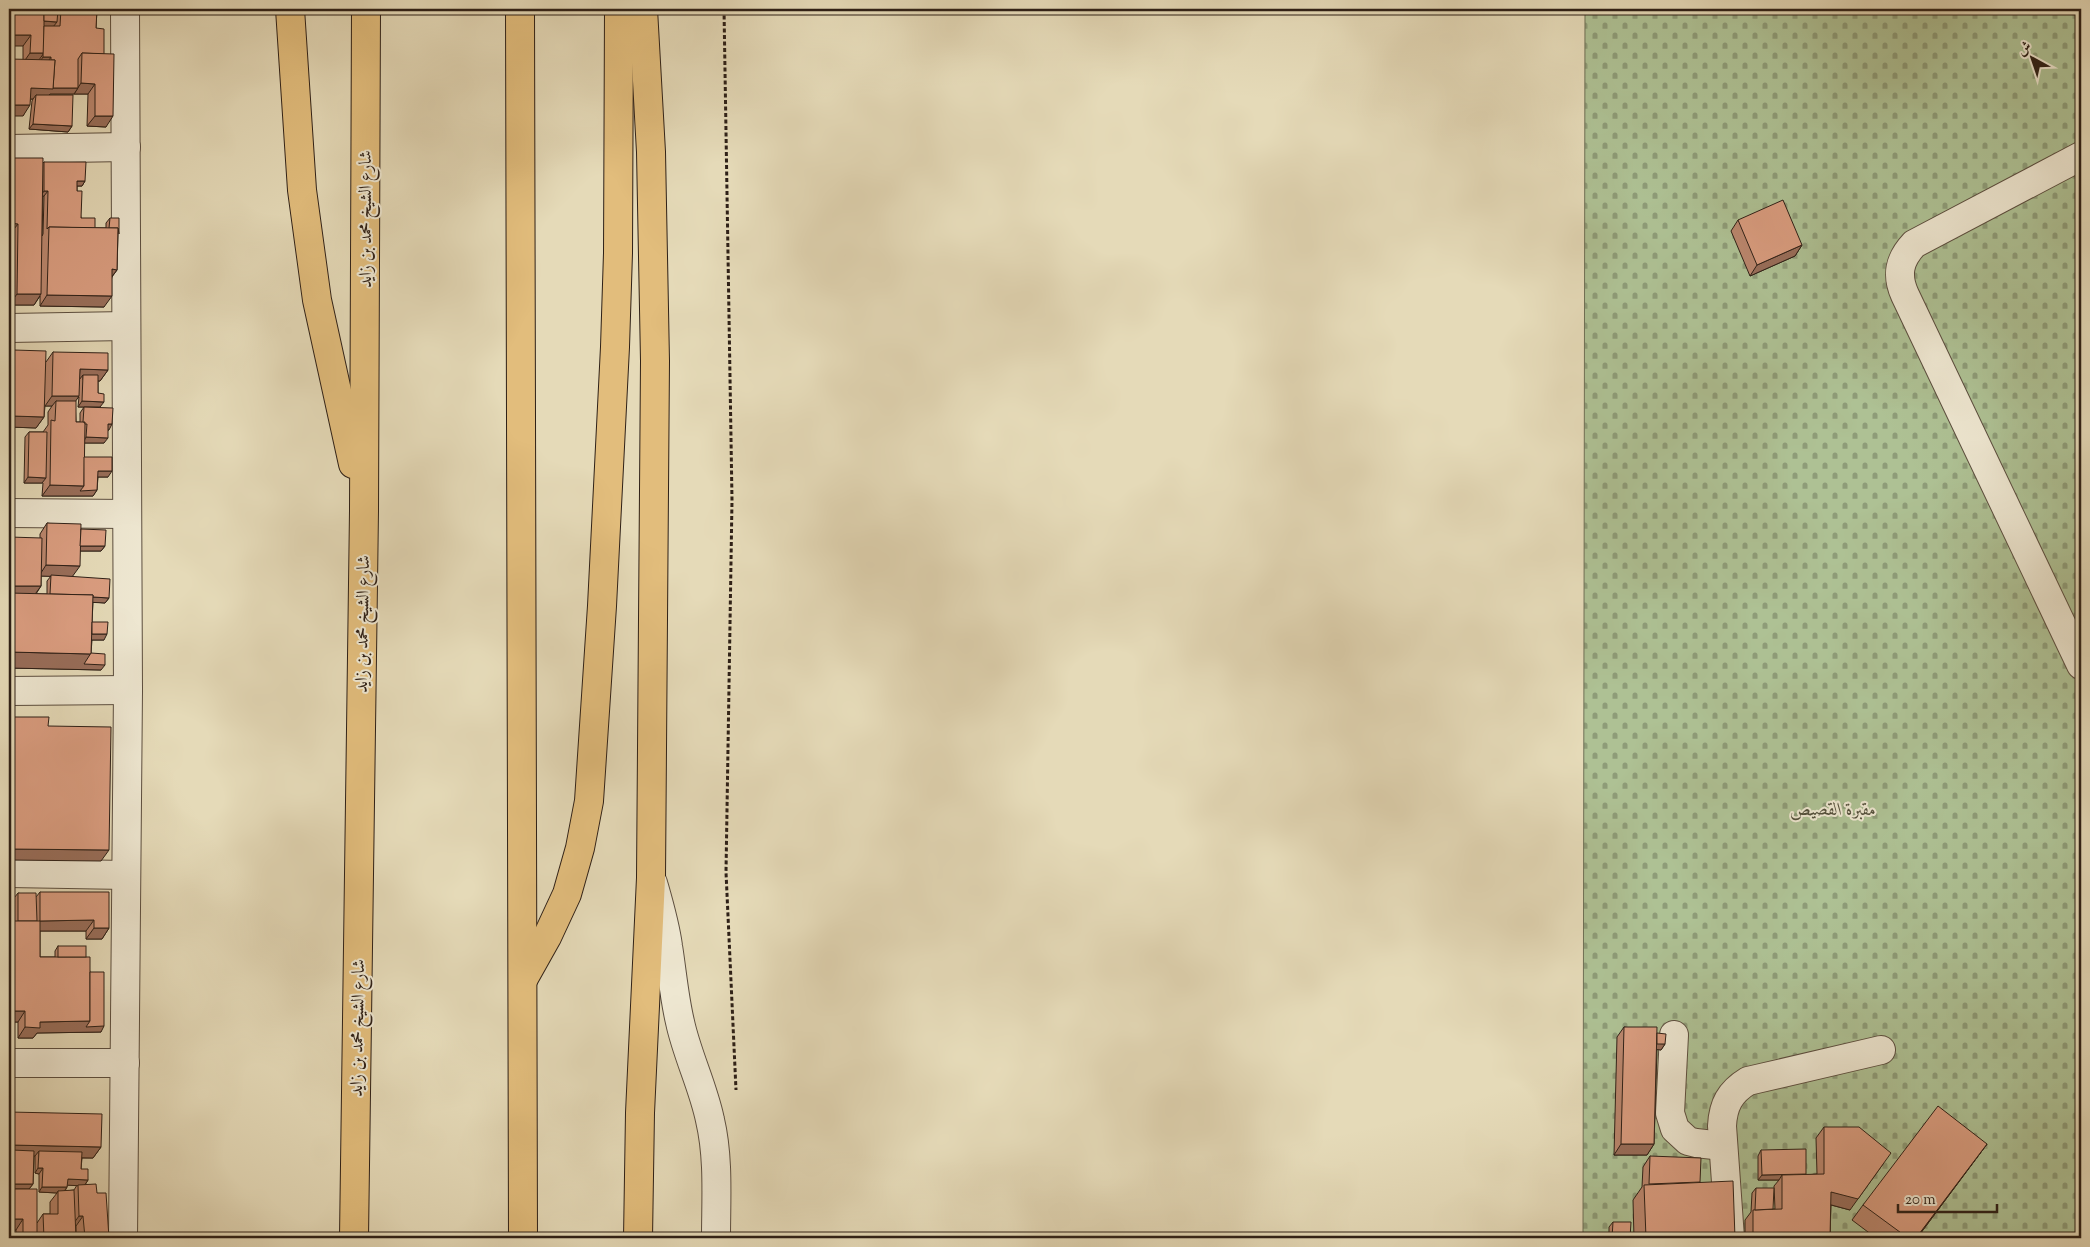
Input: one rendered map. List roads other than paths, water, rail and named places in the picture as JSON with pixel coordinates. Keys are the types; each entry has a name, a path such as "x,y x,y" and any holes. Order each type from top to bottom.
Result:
{"highway":[{"path":"290,9 302,190 316,291 364,510"},
{"name":"شارع الشيخ محمد بن زايد","path":"354,1238 364,510 366,9"},
{"path":"520,9 523,1238"},
{"path":"523,979 547,937 567,894 580,848 589,801 602,606 615,337 618,253 619,9"},
{"path":"638,1238 640,1113 651,878 655,361 651,162 643,9"}],"street":[{"path":"123,1238 128,690 125,9"},
{"path":"9,149 126,147"},
{"path":"2081,156 1914,244 1905,254 1900,265 1899,275 1905,295 2081,665"},
{"path":"9,328 126,326"},
{"path":"9,512 127,514"},
{"path":"9,691 128,690"},
{"path":"9,873 126,875"},
{"path":"651,878 662,911 680,1022 690,1060 704,1096 711,1122 714,1148 716,1238"},
{"path":"1674,1036 1670,1113 1675,1129 1688,1141 1723,1146"},
{"path":"1730,1238 1722,1114 1731,1094 1744,1084 1881,1050"},
{"path":"9,1063 125,1063"}],"park label":[{"name":"مقبرة القصيص","path":"1833,809"}]}
